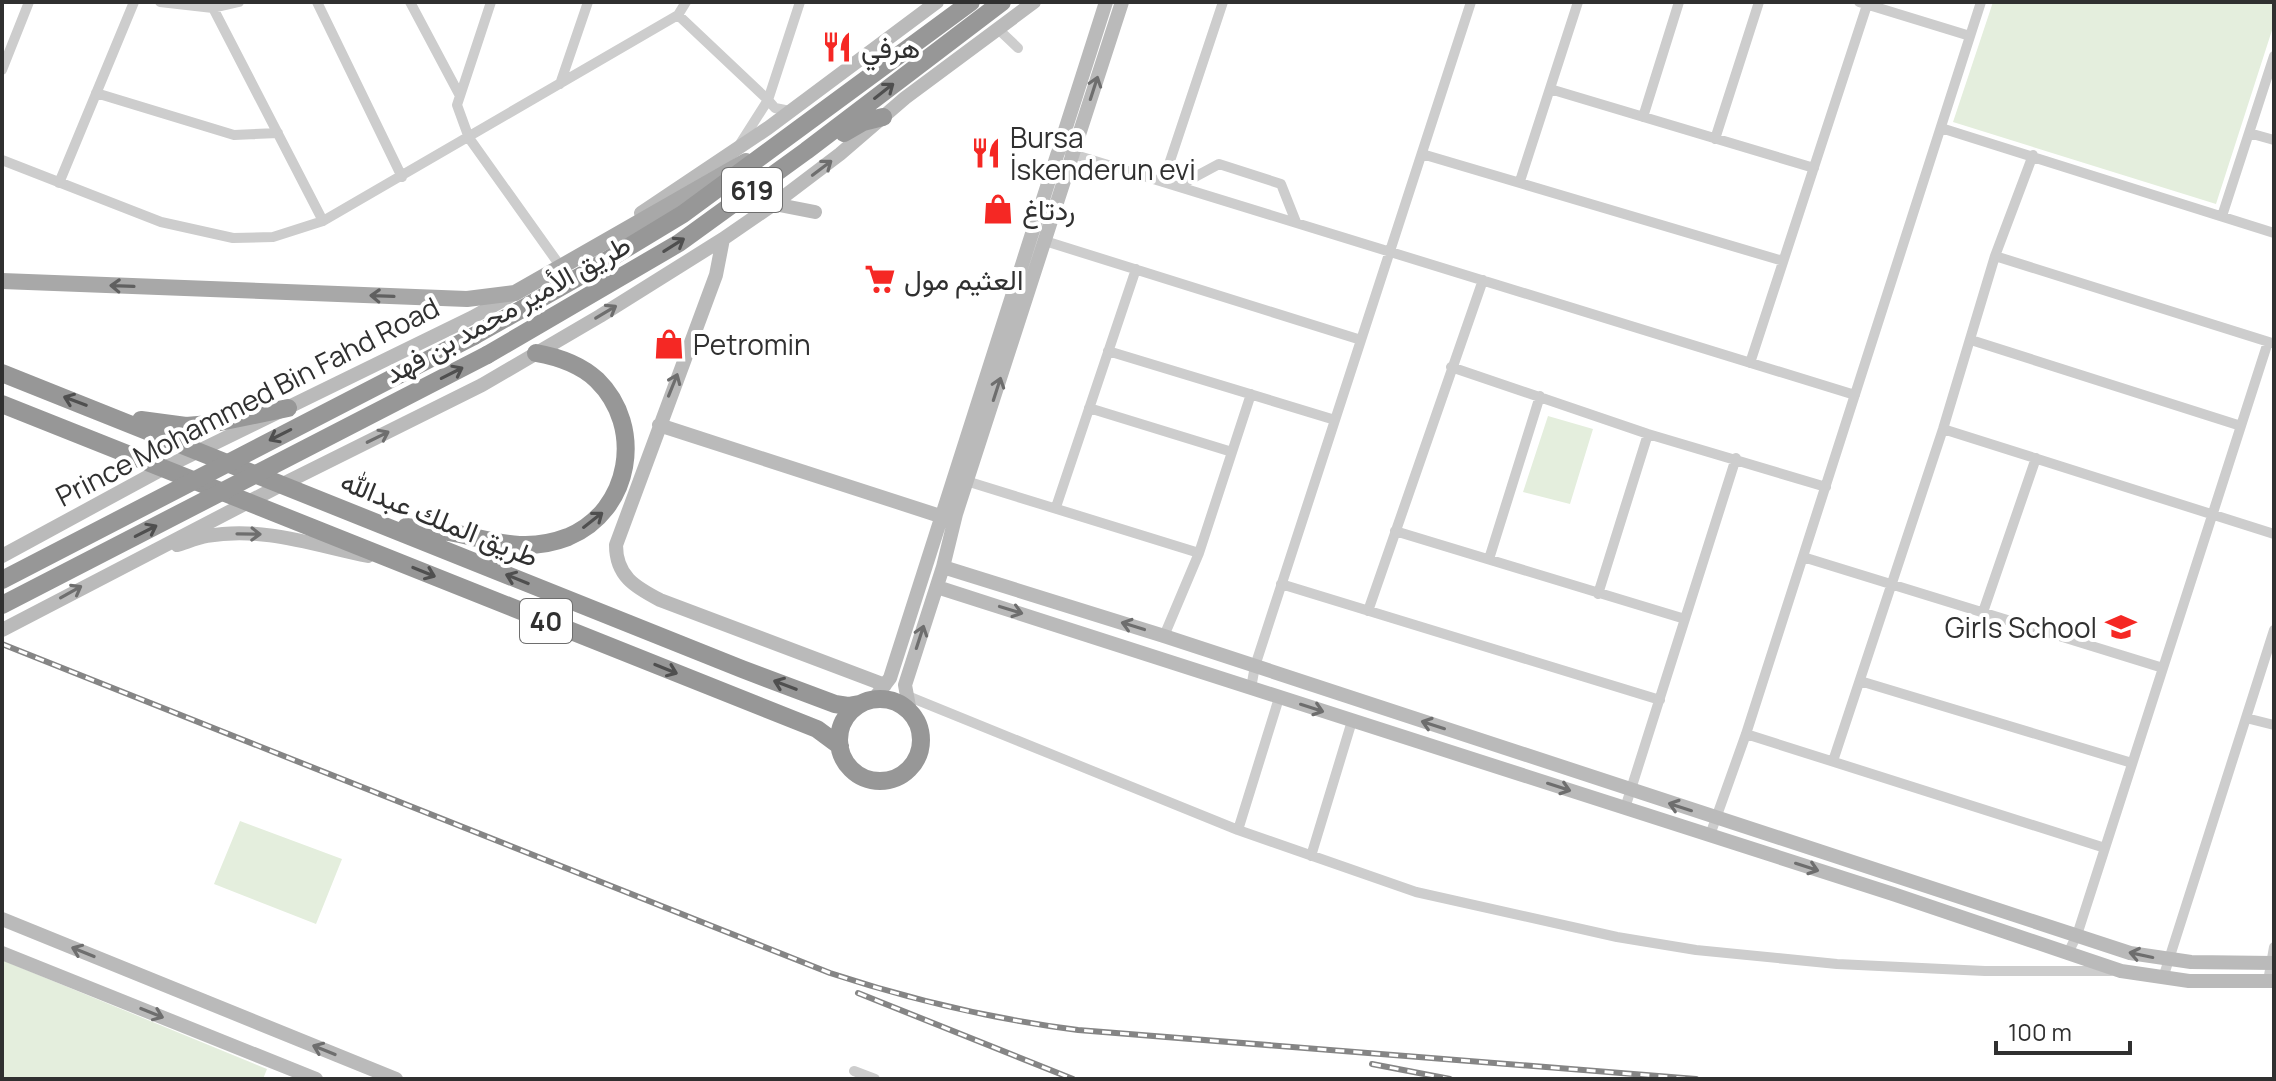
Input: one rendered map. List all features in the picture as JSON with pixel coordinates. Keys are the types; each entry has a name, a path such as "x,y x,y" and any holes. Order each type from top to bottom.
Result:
{"highway":[{"name":"طريق الأمير محمد بن فهد","path":"2,580 474,336 584,274 671,222 971,2"},
{"name":"طريق الأمير محمد بن فهد","path":"2,605 487,355 679,243 1002,2"},
{"path":"806,151 830,143 863,122 883,117"},
{"path":"383,525 448,532 498,545 537,545 569,536 595,520 610,505 622,481 627,451 624,428 613,399 596,379 570,362 536,353"},
{"name":"طريق الملك عبدالله","path":"2,373 822,699 848,706 873,696"},
{"name":"طريق الملك عبدالله","path":"2,404 817,729 840,746"},
{"path":"116,417 186,426 288,408"},
{"path":"873,696 908,704 920,733 920,749 913,764 901,775 886,780 863,777 850,767 840,746 843,722 873,696"}],"main road":[{"path":"2,281 467,299 515,293 739,163 767,154"}],"street":[{"path":"2,70 29,2"},
{"path":"59,183 134,2"},
{"path":"160,2 213,8 239,2"},
{"path":"317,2 402,177"},
{"path":"410,2 460,96"},
{"path":"491,2 457,105 469,138 561,267 737,149 937,2"},
{"path":"560,84 588,2"},
{"path":"2,160 161,222 233,238 273,237 323,221 402,177 678,15 686,2"},
{"path":"737,149 768,100 800,2"},
{"path":"2,629 248,501 482,385 536,353 723,239 774,204 1034,2"},
{"path":"723,239 716,275 616,545 619,567 633,586 660,600 873,696 890,678 940,516 960,479 1045,241 1106,2"},
{"path":"1122,2 1067,152 960,479 943,567 905,685 908,704 1238,830 1416,892 1617,937 1696,950 1837,964 1985,971 2121,971"},
{"path":"1163,182 1223,2"},
{"path":"1251,688 1281,584 1471,2"},
{"path":"1520,181 1578,2"},
{"path":"1643,117 1679,2"},
{"path":"1715,139 1759,2"},
{"path":"1710,835 1746,734 1981,2"},
{"path":"1750,363 1814,168 1863,3 1970,36"},
{"path":"213,8 323,221"},
{"path":"678,15 775,108 790,111"},
{"path":"998,29 1018,48"},
{"path":"2222,216 2274,56"},
{"path":"1550,89 1814,168"},
{"path":"96,93 234,135 278,133"},
{"path":"1941,128 2274,233"},
{"path":"2249,133 2274,140"},
{"path":"1067,152 1855,395"},
{"path":"1422,154 1783,261"},
{"path":"1833,761 1943,429 1995,256 2033,155"},
{"path":"1178,186 1219,164 1281,184 1296,222"},
{"path":"774,204 815,212"},
{"path":"1045,241 1361,340"},
{"path":"1995,256 2271,343 2241,426 2077,935 2068,953"},
{"path":"1056,507 1136,269"},
{"path":"1368,611 1483,280"},
{"name":"Prince Mohammed Bin Fahd Road","path":"2,556 164,468 473,317 515,293"},
{"path":"1971,340 2241,426"},
{"path":"1108,351 1335,420"},
{"path":"1451,367 1648,434 1826,487"},
{"path":"1164,636 1199,553 1251,394"},
{"path":"1489,559 1540,396"},
{"path":"1089,408 1232,452"},
{"path":"659,425 940,516"},
{"path":"1943,429 2274,534"},
{"path":"1598,594 1648,434"},
{"path":"1625,808 1736,458"},
{"path":"1983,612 2036,458"},
{"path":"960,479 1199,553"},
{"path":"1395,531 1685,619"},
{"path":"145,554 204,537 247,533 303,541 396,561"},
{"path":"1803,557 2163,668"},
{"path":"943,567 1164,636 2130,953 2169,960 2272,963"},
{"path":"1281,584 1660,700"},
{"path":"937,587 1710,835 2121,971 2189,981 2271,981 2274,947"},
{"path":"2163,978 2274,630"},
{"path":"1860,681 2132,763"},
{"path":"1238,830 1279,698"},
{"path":"2246,718 2274,725"},
{"path":"1311,856 1352,721"},
{"path":"1746,734 2105,848"},
{"path":"2,919 396,1079"},
{"path":"2,953 316,1079"},
{"path":"854,1071 875,1079"}],"green space":[{"path":"1993,2 2274,4 2274,24 2216,204 1953,122"},
{"path":"1548,416 1593,429 1570,504 1523,492"},
{"path":"240,821 342,859 316,924 214,884"},
{"path":"2,960 267,1069 263,1079 2,1079"}],"railway":[{"path":"2,644 830,973 922,1000 1078,1030 1696,1079"},
{"path":"858,993 1073,1079"},
{"path":"1372,1064 1450,1079"}],"place":[{"name":"هرفي","path":"837,47"},
{"name":"Bursa İskenderun evi","path":"986,153"},
{"name":"ردتاغ","path":"998,209"},
{"name":"العثيم مول","path":"880,279"},
{"name":"Petromin","path":"669,344"},
{"name":"Girls School","path":"2121,627"}]}
